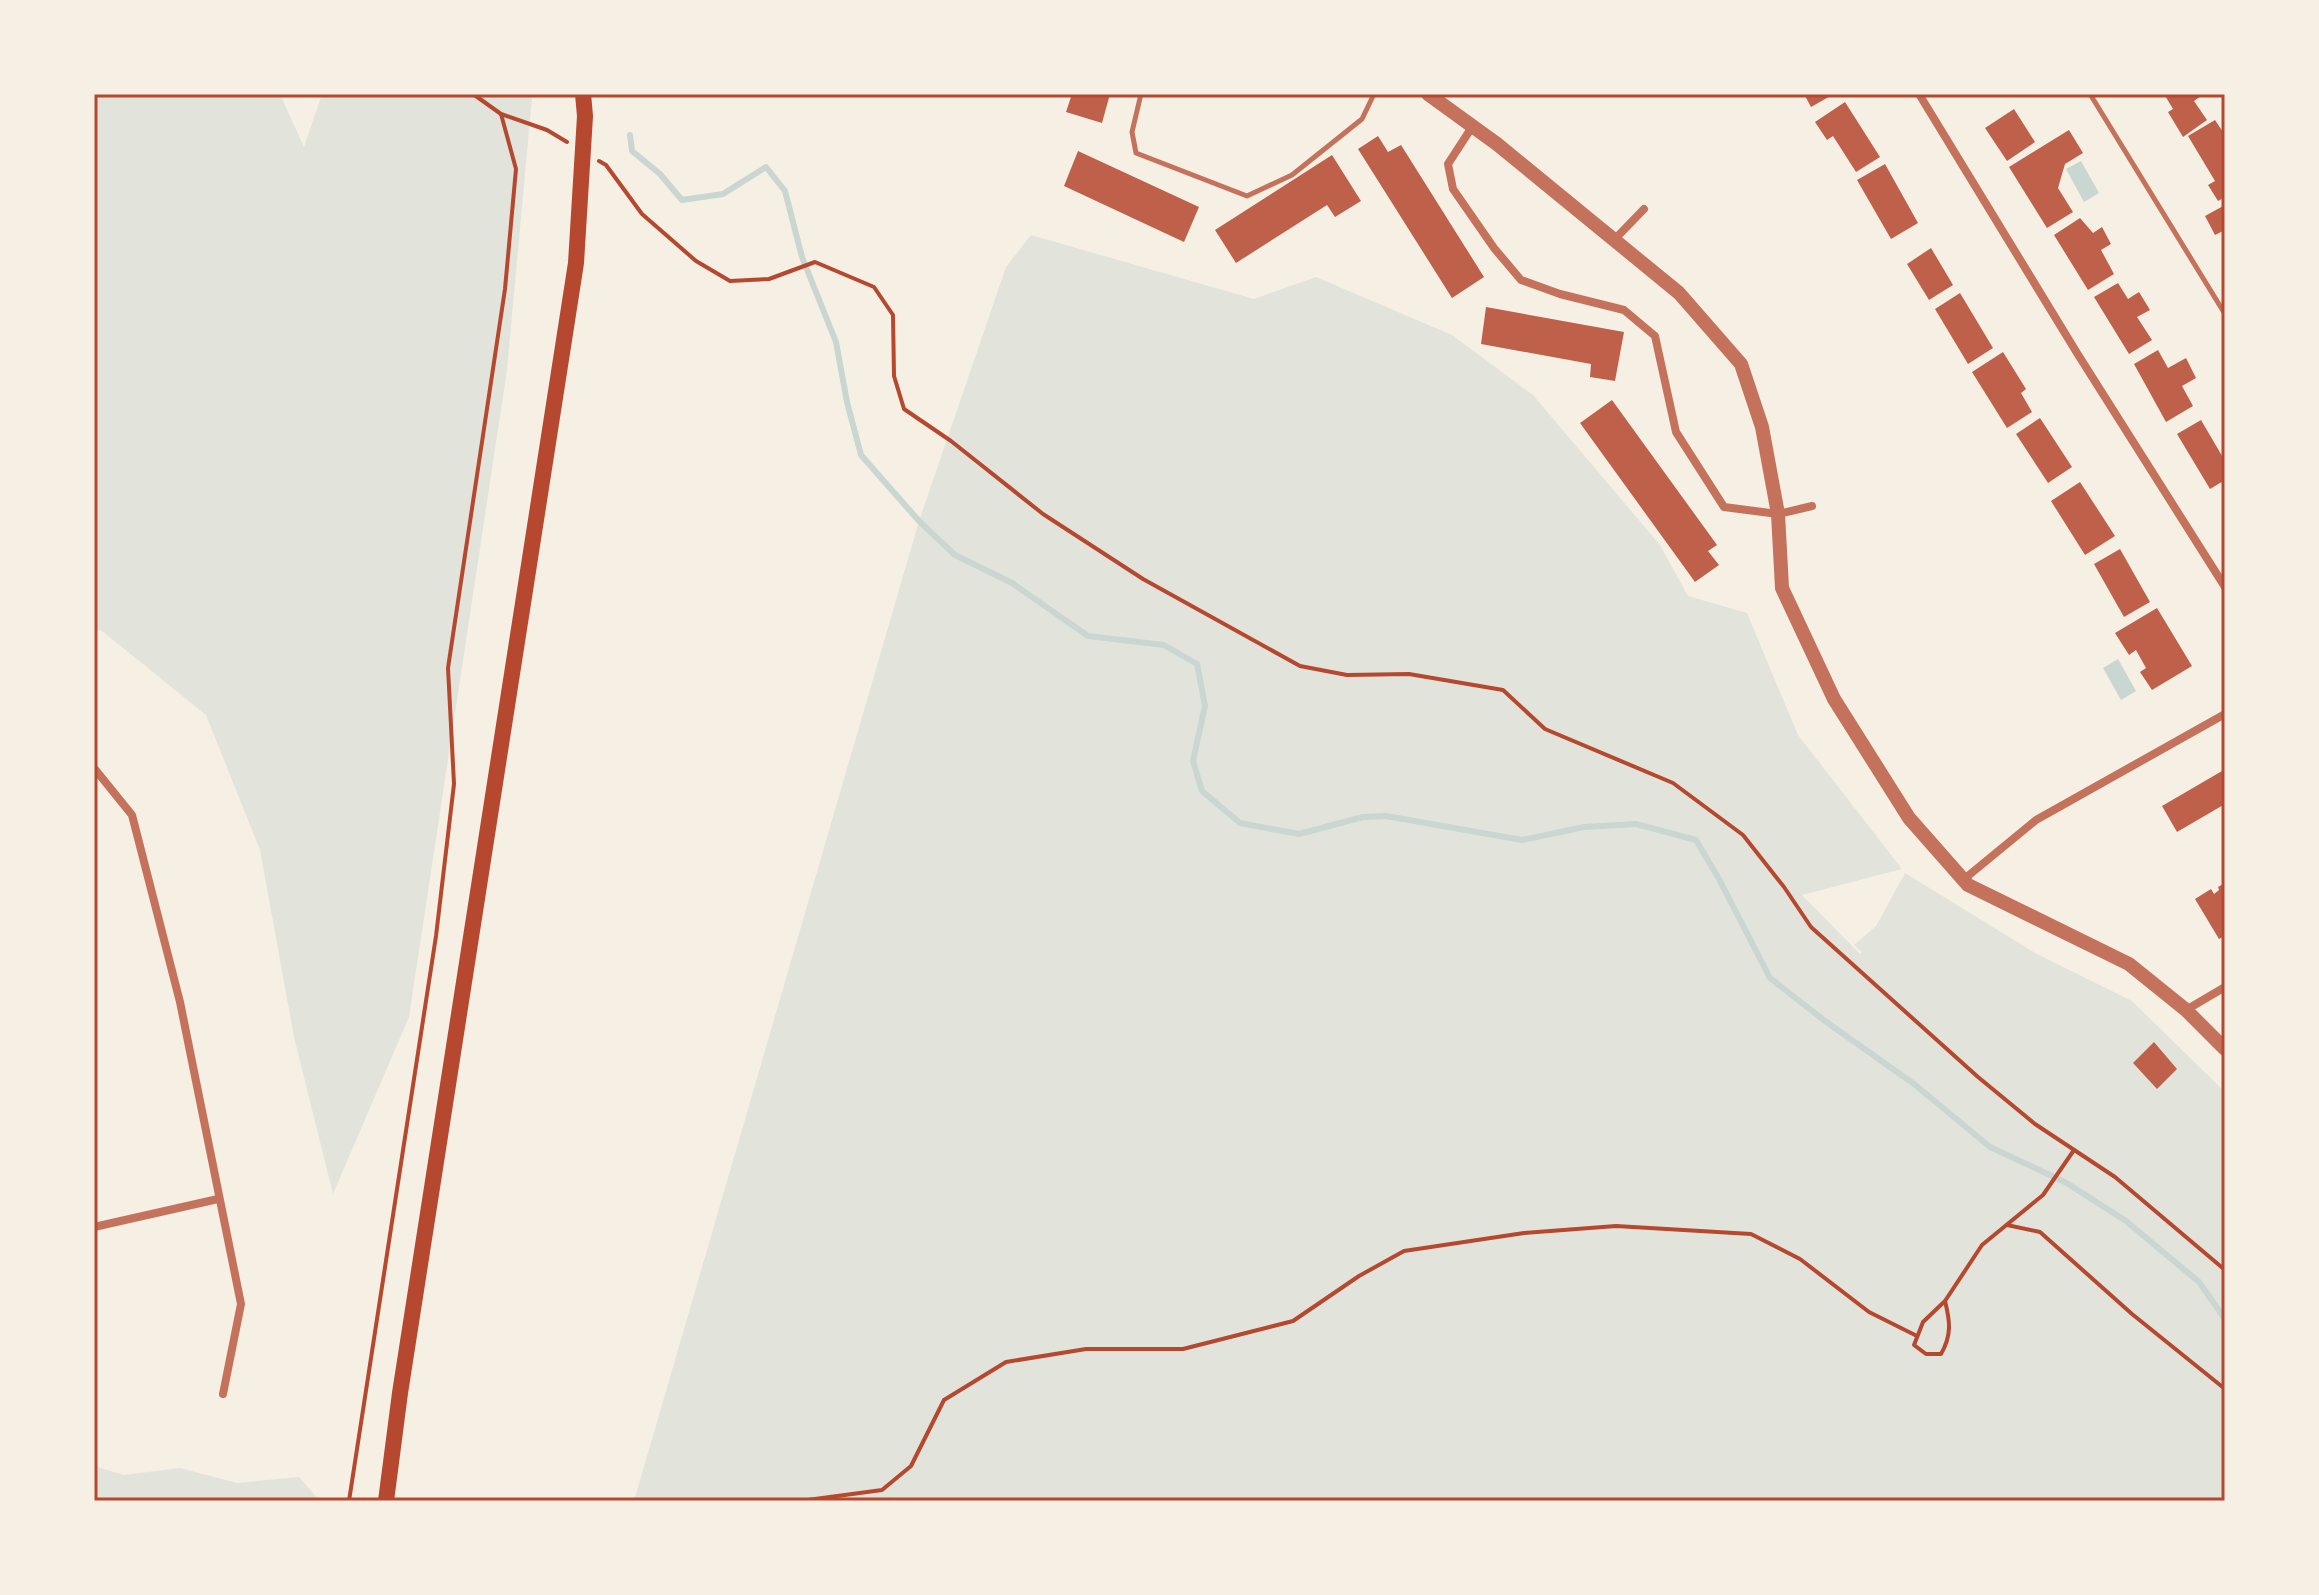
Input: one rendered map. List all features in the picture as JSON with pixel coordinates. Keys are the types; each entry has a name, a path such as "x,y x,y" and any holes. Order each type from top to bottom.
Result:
{"main road":[{"path":"386,1501 400,1393 576,263 585,116 583,94"}],"street":[{"path":"1428,94 1679,293 1741,364 1762,427 1778,514 1782,588 1834,699 1909,818 1968,885 2129,964 2186,1010 2225,1049"},
{"path":"1919,94 2225,587"},
{"path":"1472,127 1448,164 1453,189 1494,248 1521,280 1560,294 1624,310 1655,336 1676,432 1724,507 1778,514 1812,506"},
{"path":"1614,240 1644,209"},
{"path":"1963,880 2036,820 2225,714"},
{"path":"94,768 132,815 180,1002 241,1304 223,1394"},
{"path":"2186,1010 2225,987"},
{"path":"94,1227 218,1199"}],"lane":[{"path":"1141,94 1132,132 1136,153 1247,196 1292,175 1362,119 1374,94"},
{"path":"2090,94 2225,314"}],"path":[{"path":"473,94 501,114 547,130 606,165 642,214 696,261 730,281 769,279 815,262 874,287 893,315 894,376 904,409 951,441 1043,514 1143,579 1300,666 1347,675 1409,674 1503,690 1545,729 1673,783 1743,835 1811,927 1846,960 2023,1115 2115,1177 2225,1270"},
{"path":"349,1501 436,936 454,784 448,668 505,289 516,169 501,114"},
{"path":"1945,1301 1950,1324 1948,1341 1941,1354 1926,1354 1914,1345 1923,1322 1945,1301 1982,1245 2043,1195 2074,1150"},
{"path":"2007,1225 2040,1232 2132,1314 2225,1389"},
{"path":"800,1501 882,1490 911,1466 944,1400 1006,1362 1086,1349 1183,1349 1293,1321 1359,1276 1404,1251 1524,1233 1616,1226 1751,1234 1800,1259 1869,1312 1917,1336"}],"shaded area":[{"path":"94,94 280,94 304,147 322,94 531,94 532,98 507,370 409,1017 333,1194 294,1037 260,850 206,715 102,631 94,629"},
{"path":"2081,161 2099,193 2084,202 2066,169"},
{"path":"1031,235 1254,299 1316,277 1452,335 1533,395 1660,545 1688,596 1747,613 1798,735 1902,869 1802,895 1860,954 1862,952 1854,945 1876,926 1905,873 2037,954 2132,1001 2225,1092 2225,1501 634,1501 919,521 1006,267"},
{"path":"2118,659 2136,691 2121,700 2103,668"},
{"path":"94,1466 124,1475 180,1468 237,1483 299,1477 320,1501 94,1501"}],"building":[{"path":"1072,94 1110,94 1102,123 1066,112"},
{"path":"1804,94 1834,94 1811,107"},
{"path":"2164,94 2200,94 2194,101 2207,120 2183,137 2168,112 2173,109"},
{"path":"1845,102 1880,157 1856,172 1833,136 1827,140 1815,122"},
{"path":"2014,109 2035,142 2007,161 1985,128"},
{"path":"2215,120 2225,135 2225,197 2218,201 2208,185 2215,181 2188,136"},
{"path":"2069,130 2083,153 2065,164 2058,188 2073,212 2047,228 2009,167"},
{"path":"1378,136 1388,152 1401,145 1484,277 1452,298 1358,149"},
{"path":"1078,151 1199,207 1184,242 1064,186"},
{"path":"1332,155 1361,201 1335,217 1327,205 1236,263 1215,230"},
{"path":"1885,164 1918,223 1891,239 1857,180"},
{"path":"2225,205 2225,230 2215,235 2205,216"},
{"path":"2080,218 2093,233 2102,227 2111,244 2101,250 2114,274 2088,290 2054,235"},
{"path":"1931,248 1953,285 1929,300 1907,264"},
{"path":"2118,283 2128,299 2139,292 2150,310 2137,317 2152,340 2129,354 2094,297"},
{"path":"1960,293 1993,348 1968,364 1935,309"},
{"path":"1486,307 1624,332 1615,381 1590,377 1591,364 1481,344"},
{"path":"2158,350 2168,368 2186,358 2196,378 2182,386 2193,406 2166,422 2134,364"},
{"path":"2003,352 2026,389 2021,393 2032,412 2007,428 1972,372"},
{"path":"1612,400 1717,545 1708,551 1719,565 1695,582 1580,423"},
{"path":"2040,418 2072,467 2048,483 2016,434"},
{"path":"2201,420 2225,461 2225,480 2210,489 2177,434"},
{"path":"2080,482 2115,536 2085,555 2051,501"},
{"path":"2120,549 2150,602 2124,617 2094,564"},
{"path":"2157,608 2192,666 2152,690 2140,672 2146,668 2136,650 2129,655 2115,633"},
{"path":"2222,771 2225,776 2225,804 2177,832 2162,806"},
{"path":"2225,883 2225,936 2219,939 2195,899 2211,889 2214,894"},
{"path":"2154,1042 2177,1069 2157,1089 2133,1063"}],"waterway":[{"path":"630,135 632,151 660,174 682,200 723,194 766,167 785,191 802,257 836,342 861,455 919,521 955,555 1012,583 1088,636 1164,645 1197,664 1205,706 1193,761 1202,791 1240,823 1299,834 1363,817 1386,816 1522,840 1584,827 1636,824 1696,840 1770,978 1914,1084 1990,1147 2065,1182 2126,1221 2199,1282 2225,1319"}]}
